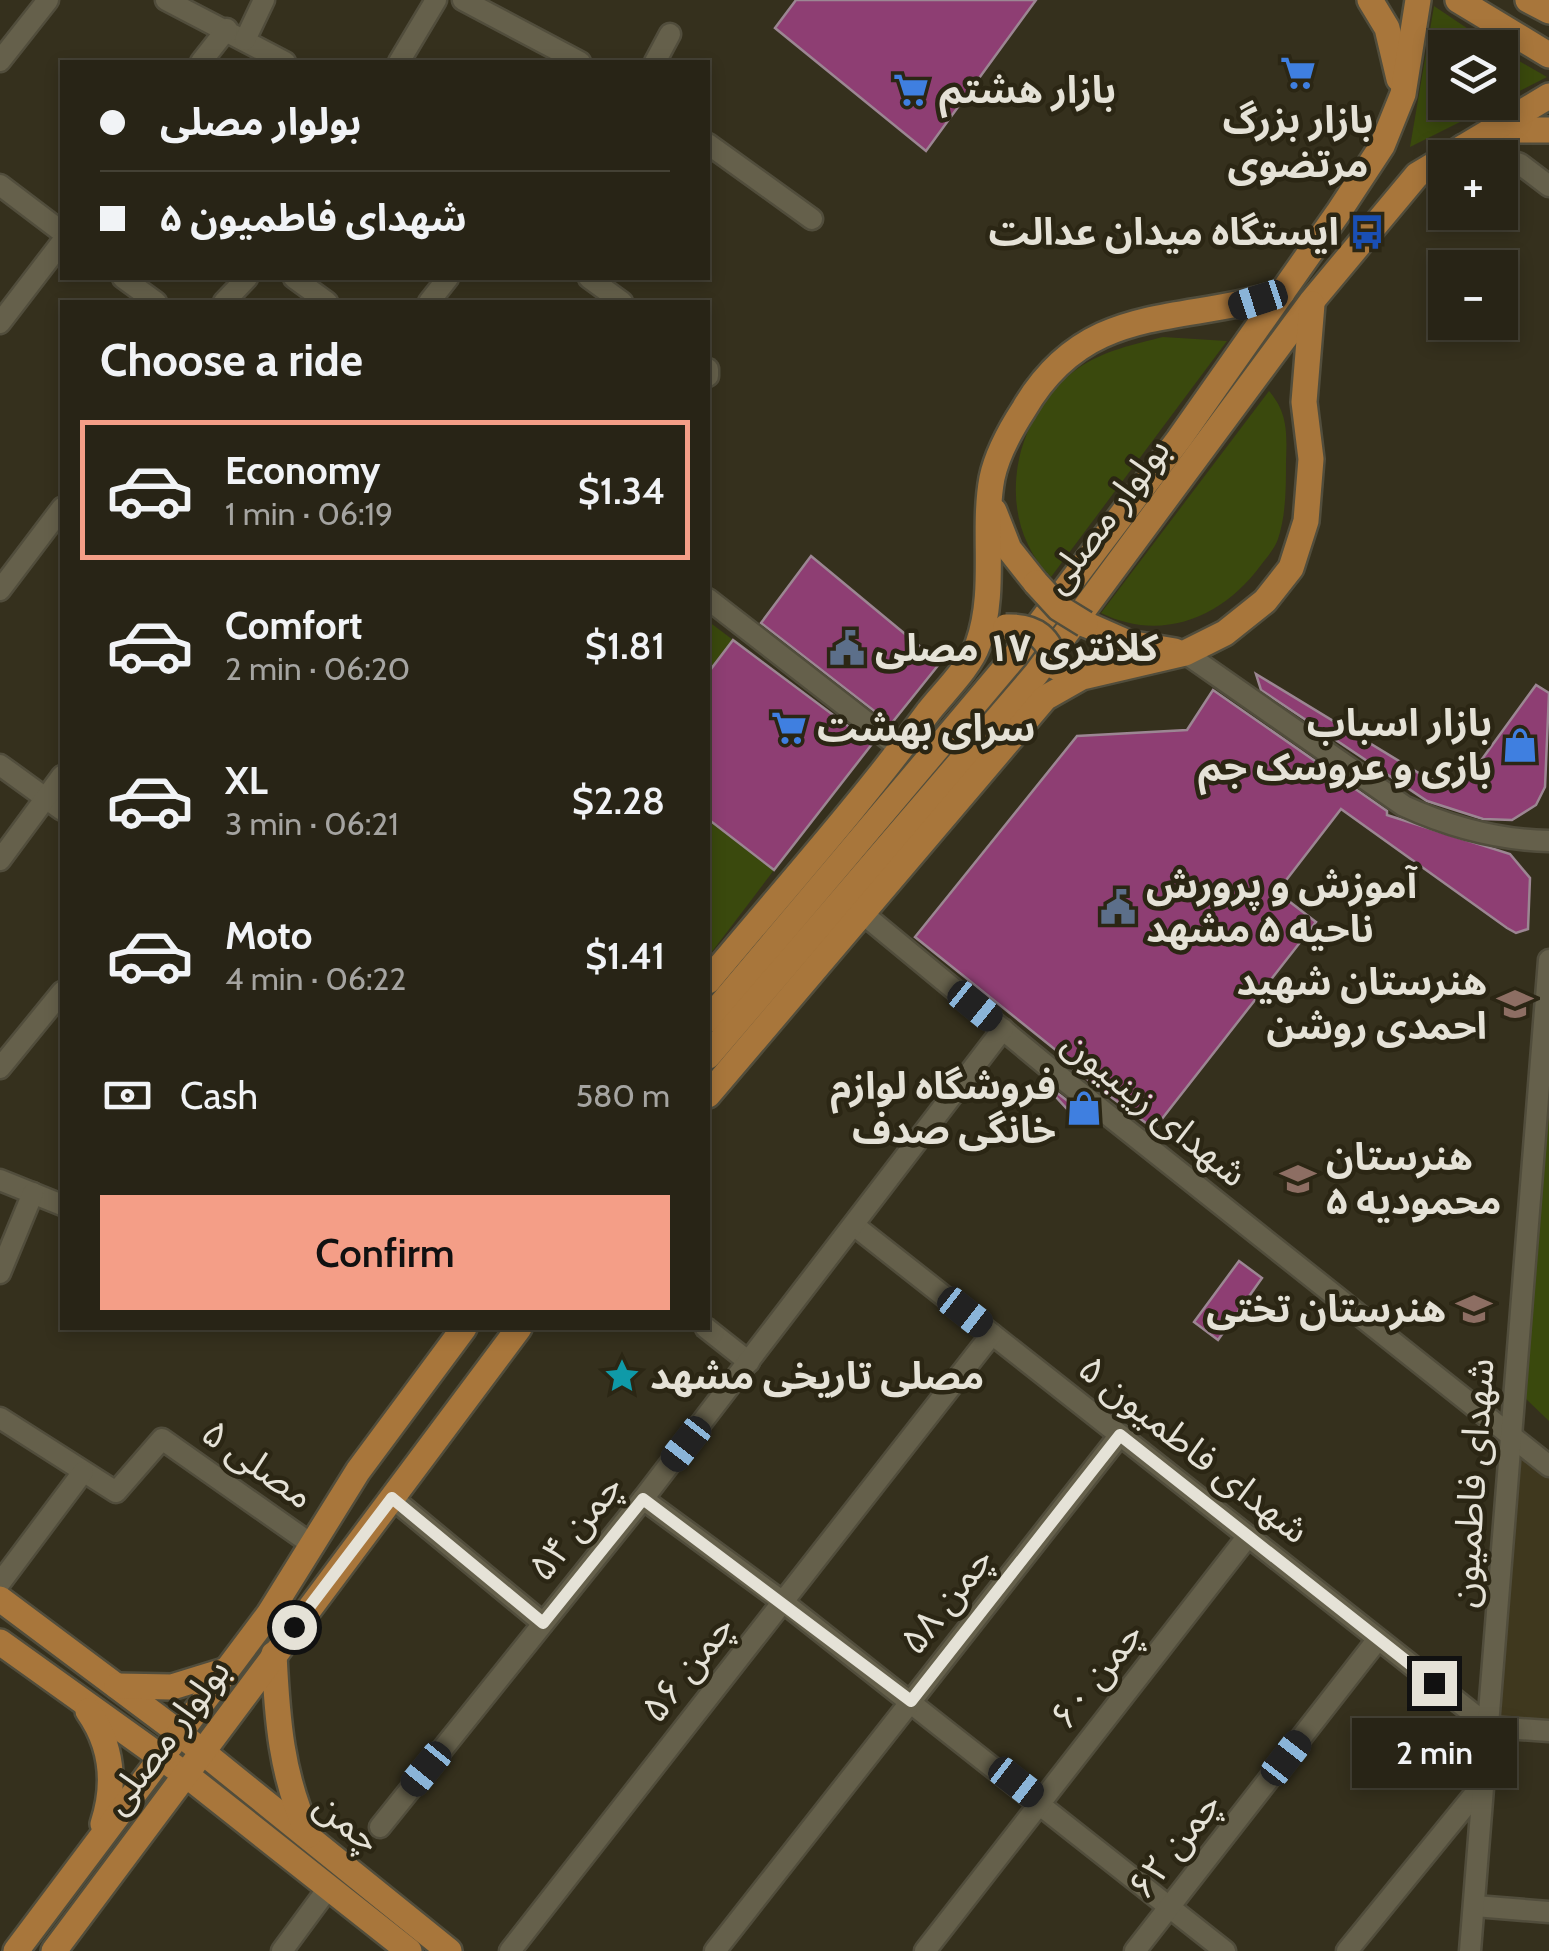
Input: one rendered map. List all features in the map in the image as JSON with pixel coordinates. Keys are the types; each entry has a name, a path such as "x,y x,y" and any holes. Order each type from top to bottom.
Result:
{"main road":[{"path":"1370,0 1387,28 1403,94"},
{"name":"بولوار مصلی","path":"710,1018 1016,654 1282,293 1382,146 1403,94 1418,0"},
{"path":"1458,0 1549,54"},
{"path":"1528,0 1549,11"},
{"name":"بولوار مصلی","path":"1472,140 1549,96"},
{"path":"1492,130 1549,108"},
{"path":"1492,130 1549,130"},
{"name":"بولوار مصلی","path":"710,1054 1036,674 1312,300 1417,175 1428,168"},
{"path":"978,646 992,478 1010,432 1042,379 1072,349 1127,324 1185,311 1235,308 1282,293"},
{"path":"710,1093 1045,698 1082,677 1185,653 1238,623 1264,602 1291,568 1306,521 1311,459 1304,402 1304,356 1312,300"},
{"path":"992,506 1009,548 1059,608 1128,643 1185,653"},
{"path":"710,979 902,749 978,646 1006,627 1024,626 1041,634 1052,649 1056,667 1045,698"},
{"name":"بولوار مصلی","path":"16,1951 227,1670 314,1546 358,1472 463,1330"},
{"name":"بولوار مصلی","path":"54,1951 518,1330"},
{"path":"358,1472 392,1498"},
{"name":"چمن","path":"0,1599 201,1750 448,1951"},
{"name":"چمن","path":"0,1642 184,1774 409,1951"},
{"path":"274,1654 281,1754 296,1810 311,1840"},
{"path":"117,1686 172,1687 227,1670"},
{"path":"79,1698 104,1733 109,1760 110,1803 98,1839"}],"street":[{"path":"0,61 48,0"},
{"path":"166,0 282,60"},
{"path":"204,60 236,34 264,0"},
{"path":"400,60 436,0"},
{"path":"463,0 576,60"},
{"path":"656,60 670,34"},
{"path":"710,145 812,219"},
{"path":"1518,163 1549,186"},
{"path":"0,185 60,230"},
{"path":"0,323 60,245"},
{"path":"126,280 153,300"},
{"path":"226,300 244,280"},
{"path":"297,280 324,300"},
{"path":"431,300 446,280"},
{"path":"591,280 613,300"},
{"path":"2,581 56,531"},
{"path":"710,600 902,749"},
{"path":"1185,653 1404,806 1440,822 1514,840 1549,841"},
{"path":"0,765 54,804 0,860"},
{"name":"شهدای زینبیون","path":"862,913 1549,1466"},
{"name":"شهدای فاطمیون","path":"1470,1951 1510,1434 1545,1056 1549,960"},
{"path":"0,1068 60,994"},
{"name":"چمن ۵۴","path":"380,1827 750,1362 1003,1029"},
{"path":"0,1180 60,1204"},
{"path":"0,1273 33,1193"},
{"name":"شهدای فاطمیون ۵","path":"855,1226 1490,1727"},
{"path":"709,1330 750,1362"},
{"name":"چمن ۵۶","path":"510,1951 992,1334"},
{"path":"0,1418 83,1472 0,1583"},
{"name":"چمن ۵۸","path":"715,1951 1120,1435"},
{"name":"مصلی ۵","path":"83,1472 116,1492 162,1439 314,1546"},
{"path":"392,1498 543,1623"},
{"path":"643,1499 784,1602 1042,1802 1225,1951"},
{"name":"چمن ۶۰","path":"925,1951 1248,1536"},
{"name":"چمن ۶۲","path":"1135,1951 1378,1639"},
{"path":"1490,1727 1549,1731"},
{"path":"1347,1951 1486,1779"},
{"path":"282,1951 330,1888"},
{"path":"1474,1906 1549,1912"}],"shaded area":[{"path":"1512,1434 1549,1463 1549,1727 1497,1724"}],"green space":[{"path":"1434,6 1470,30 1430,30"},
{"path":"1428,41 1428,120 1464,120 1410,147"},
{"path":"1518,60 1547,77 1518,92"},
{"path":"1163,337 1227,341 1051,577 1032,553 1021,526 1016,497 1025,439 1055,389 1077,369 1108,353"},
{"path":"1269,391 1285,424 1286,491 1277,542 1268,556 1229,599 1190,620 1146,625 1101,613"},
{"path":"710,623 733,640 710,670"},
{"path":"710,821 774,870 710,954"},
{"path":"1549,1093 1549,1421 1524,1397"}],"building":[{"name":"بازار هشتم","path":"796,0 1036,0 926,151 775,28"},
{"name":"کلانتری ۱۷ مصلی","path":"811,556 940,663 891,724 761,623"},
{"path":"733,640 872,744 774,870 710,821 710,670"},
{"name":"بازار اسباب بازی و عروسک جم","path":"1256,674 1427,778 1461,788 1536,685 1549,693 1545,787 1536,805 1512,820 1483,819 1427,801 1261,690"},
{"name":"آموزش و پرورش ناحیه ۵ مشهد","path":"1213,690 1387,811 1387,815 1510,854 1530,878 1528,929 1516,933 1507,928 1341,809 1277,892 1316,922 1154,1129 1068,1065 1062,1055 915,937 1077,736 1187,730"},
{"path":"1056,1092 1094,1121 1079,1122 1056,1097"},
{"path":"1239,1261 1262,1278 1218,1340 1194,1322"}],"place":[{"name":"بازار بزرگ مرتضوی","path":"1298,73"},
{"name":"بازار هشتم","path":"911,90"},
{"name":"ایستگاه میدان عدالت","path":"1367,232"},
{"name":"کلانتری ۱۷ مصلی","path":"847,648"},
{"name":"سرای بهشت","path":"789,728"},
{"name":"بازار اسباب بازی و عروسک جم","path":"1520,745"},
{"name":"آموزش و پرورش ناحیه ۵ مشهد","path":"1118,907"},
{"name":"هنرستان شهید احمدی روشن","path":"1515,1004"},
{"name":"فروشگاه لوازم خانگی صدف","path":"1084,1108"},
{"name":"هنرستان محمودیه ۵","path":"1298,1179"},
{"name":"هنرستان تختی","path":"1474,1309"},
{"name":"مصلی تاریخی مشهد","path":"622,1376"}],"route":[{"path":"294,1627 392,1498 543,1623 643,1499 911,1701 1120,1435 1434,1683"}]}
